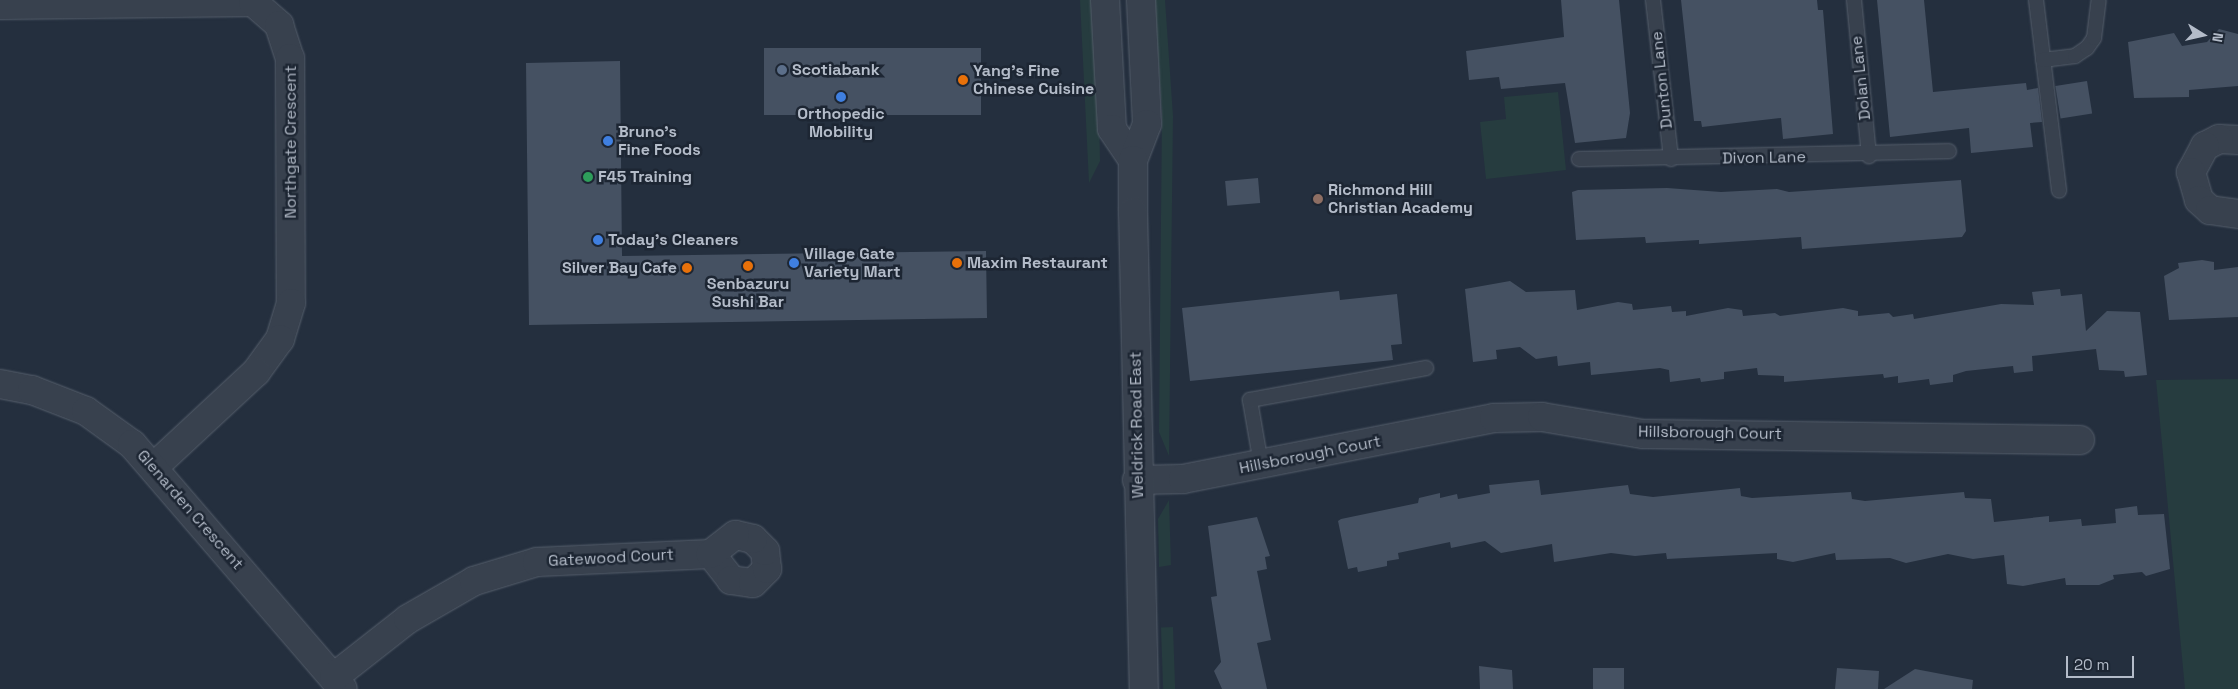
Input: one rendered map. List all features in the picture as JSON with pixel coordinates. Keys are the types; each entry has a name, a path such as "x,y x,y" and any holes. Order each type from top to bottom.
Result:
{"street":[{"path":"1105,0 1112,129 1133,160"},
{"name":"Weldrick Road East","path":"1141,0 1148,124 1133,160 1137,480 1144,689"},
{"name":"Northgate Crescent","path":"0,5 253,2 279,24 290,58 291,303 280,339 256,372 155,466"},
{"path":"2238,140 2219,140 2205,146 2191,172 2199,200 2210,210 2238,214"},
{"name":"Glenarden Crescent","path":"0,384 32,390 86,411 117,431 155,466 339,683"},
{"name":"Hillsborough Court","path":"1137,480 1183,479 1494,418 1542,417 1643,434 2080,440"},
{"name":"Gatewood Court","path":"339,683 408,619 474,581 537,562 569,558 712,554"}],"lane":[{"name":"Dunton Lane","path":"1653,0 1671,159"},
{"name":"Dolan Lane","path":"1854,0 1869,156"},
{"path":"2036,0 2059,191"},
{"path":"2043,60 2075,56 2087,48 2094,38 2099,0"},
{"name":"Divon Lane","path":"1579,160 1869,156 1949,152"},
{"path":"1261,464 1250,400 1426,368"}],"green space":[{"path":"1080,0 1091,0 1099,113 1100,161 1089,183"},
{"path":"1154,0 1165,0 1173,116 1169,456 1159,432 1162,113"},
{"path":"1558,92 1566,170 1486,179 1480,122 1506,119 1504,97"},
{"path":"2238,379 2238,689 2185,689 2156,380"},
{"path":"1169,500 1171,565 1159,567 1158,519"},
{"path":"1161,627 1173,627 1175,689 1163,689"}],"building":[{"path":"1561,0 1619,0 1630,113 1626,138 1575,143 1565,83 1501,89 1499,77 1469,80 1466,51 1564,37"},
{"path":"1681,0 1817,0 1818,10 1823,10 1833,134 1783,139 1781,118 1702,127 1701,121 1694,121"},
{"path":"1877,0 1924,0 1933,92 2026,83 2027,90 2038,88 2042,122 2030,123 2033,147 1971,153 1969,128 1890,137"},
{"path":"2219,29 2238,34 2238,86 2189,90 2189,97 2134,98 2128,42 2174,33 2182,46 2207,42"},
{"path":"764,48 981,48 981,115 764,115"},
{"path":"620,61 622,256 986,251 987,318 529,325 526,63"},
{"path":"2087,81 2092,114 2061,119 2055,86"},
{"path":"1258,178 1260,203 1227,206 1225,181"},
{"path":"1961,180 1966,231 1962,237 1802,249 1801,237 1699,244 1699,240 1646,243 1645,237 1576,240 1572,192 1578,190 1667,188 1721,192 1777,189 1789,192"},
{"path":"2202,260 2214,262 2214,270 2238,267 2238,317 2169,320 2164,276 2179,268 2178,263"},
{"path":"1510,281 1526,292 1575,290 1577,310 1618,302 1632,304 1633,310 1671,306 1672,312 1686,311 1686,316 1728,308 1742,310 1743,316 1775,313 1780,316 1843,308 1858,311 1858,316 1889,313 1893,317 1913,314 1914,319 2001,304 2034,305 2032,292 2060,289 2061,296 2082,294 2086,331 2107,311 2140,312 2147,375 2125,377 2124,371 2099,370 2096,349 2032,356 2033,371 2014,373 2013,366 1966,371 1953,375 1953,382 1930,385 1929,379 1898,383 1898,376 1884,378 1883,374 1784,382 1784,376 1758,375 1757,368 1724,372 1724,379 1701,382 1700,378 1670,382 1669,370 1660,368 1591,375 1590,362 1558,366 1557,356 1536,359 1520,347 1496,350 1497,359 1473,362 1465,289"},
{"path":"1339,291 1340,300 1397,294 1402,344 1391,345 1393,360 1190,381 1182,308"},
{"path":"1539,480 1541,495 1628,485 1630,494 1653,497 1740,488 1741,496 1752,498 1851,492 1852,499 1865,501 1964,492 1965,498 1991,499 1994,522 2049,516 2049,522 2081,519 2082,526 2116,523 2115,509 2137,506 2138,515 2164,514 2170,569 2146,576 2142,572 2113,575 2114,579 2099,585 2066,585 2065,578 2023,586 2007,584 2004,555 1973,559 1948,554 1906,563 1890,558 1836,560 1835,553 1793,562 1777,559 1777,553 1667,559 1666,553 1635,556 1611,553 1554,562 1552,544 1501,553 1485,541 1451,548 1450,542 1398,553 1399,559 1387,561 1387,566 1358,572 1357,567 1348,569 1338,521 1341,519 1418,503 1419,498 1440,493 1440,498 1457,494 1458,499 1490,493 1489,485"},
{"path":"1257,517 1270,556 1265,557 1267,569 1257,571 1271,640 1257,643 1267,689 1222,689 1214,671 1221,662 1211,597 1217,596 1208,526"},
{"path":"1479,666 1512,670 1513,689 1480,689"},
{"path":"1593,668 1624,668 1624,689 1593,689"},
{"path":"1837,668 1879,671 1878,689 1835,689"},
{"path":"1915,669 1973,680 1972,689 1884,689"}],"place":[{"name":"Scotiabank","path":"782,70"},
{"name":"Yang's Fine Chinese Cuisine","path":"963,80"},
{"name":"Orthopedic Mobility","path":"841,97"},
{"name":"Bruno's Fine Foods","path":"608,141"},
{"name":"F45 Training","path":"588,177"},
{"name":"Richmond Hill Christian Academy","path":"1318,199"},
{"name":"Today's Cleaners","path":"598,240"},
{"name":"Village Gate Variety Mart","path":"794,263"},
{"name":"Maxim Restaurant","path":"957,263"},
{"name":"Senbazuru Sushi Bar","path":"748,266"},
{"name":"Silver Bay Cafe","path":"687,268"}]}
